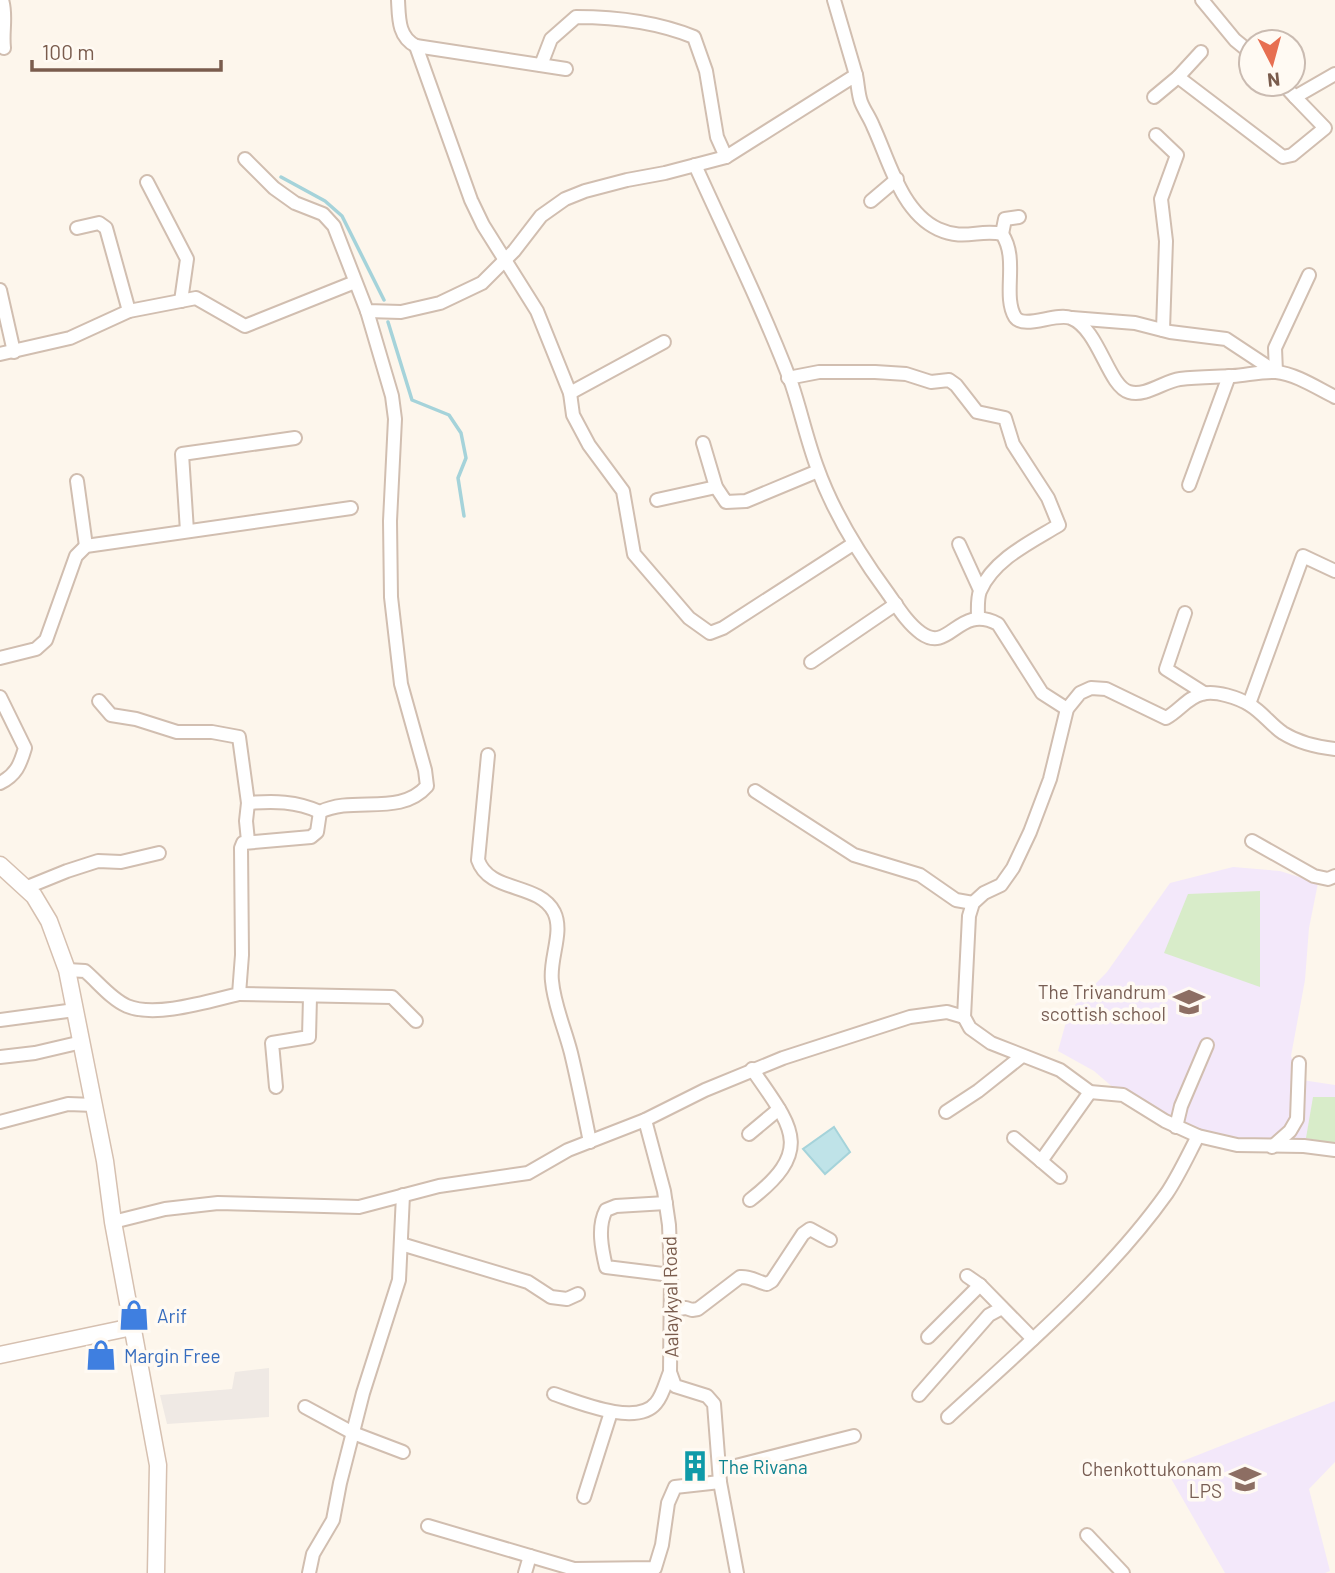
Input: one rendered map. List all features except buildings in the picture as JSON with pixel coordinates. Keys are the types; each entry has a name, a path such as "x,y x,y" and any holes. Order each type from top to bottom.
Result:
{"main road":[{"path":"0,865 34,896 49,921 67,970 105,1161 113,1223 158,1465 156,1573"},
{"path":"0,1355 132,1327"}],"street":[{"path":"2,0 5,11 2,18 4,48"},
{"path":"398,0 399,22 403,35 408,42 416,46 566,69"},
{"path":"834,0 861,102 906,199 921,218 937,229 957,236 990,232 1002,234"},
{"path":"1202,0 1237,42"},
{"path":"541,65 551,39 576,17 610,17 678,30 694,37 706,71 717,137 726,157"},
{"path":"416,46 471,200 483,225 537,310 570,393 573,415 589,445 623,491 634,554 689,618 710,633 723,628 853,544"},
{"path":"1154,97 1178,77 1200,52"},
{"path":"1307,90 1335,74"},
{"path":"367,310 401,312 440,303 482,283 514,251 541,216 565,199 627,180 726,157 856,75"},
{"path":"1178,77 1283,156 1292,155 1330,124 1296,98"},
{"path":"1156,135 1177,155 1161,199 1166,241 1163,330"},
{"path":"245,159 274,188 295,203 323,214 334,226 367,310 392,396 395,419 390,521 391,597 401,684 427,786 418,797 400,803 332,806 320,812"},
{"path":"695,165 788,378 818,471 853,544 909,623 922,634 933,639 944,637 961,623 978,618 998,624 1042,693 1067,709"},
{"path":"871,201 897,179"},
{"path":"147,182 187,259 181,301"},
{"path":"1019,217 1005,219 1002,234 1008,244 1012,305 1015,317 1021,322 1028,323 1058,316 1135,323 1226,339 1276,372 1335,397"},
{"path":"77,228 99,223 106,228 129,311"},
{"path":"1276,372 1275,348 1309,275"},
{"path":"0,354 70,338 129,311 196,298 245,326 355,282"},
{"path":"0,290 14,352"},
{"path":"1071,318 1083,327 1099,348 1117,383 1125,390 1141,392 1178,379 1276,372"},
{"path":"570,393 664,342"},
{"path":"788,378 819,372 875,372 906,373 932,382 949,380 977,412 1005,418 1013,444 1048,499 1059,525 1001,564 980,590 978,618"},
{"path":"1189,485 1229,376"},
{"path":"187,531 182,454 295,438"},
{"path":"703,443 716,487 726,502 737,503 764,494 818,471"},
{"path":"77,481 86,546"},
{"path":"657,500 716,487"},
{"path":"0,658 36,649 46,640 76,556 86,546 351,508"},
{"path":"959,544 980,590"},
{"path":"1249,704 1303,556 1335,571"},
{"path":"811,662 895,604"},
{"path":"1185,613 1166,669 1204,693 1222,695 1249,704 1282,733 1300,742 1335,749"},
{"path":"1204,693 1190,699 1166,718 1106,689 1091,688 1080,692 1067,709 1051,779 1013,868 1001,884 973,903 967,935 968,967 964,1017 970,1028 991,1043 1060,1070 1090,1093 1123,1096 1198,1136 1237,1145 1304,1146 1335,1150"},
{"path":"0,697 25,748 19,767 10,778 0,783"},
{"path":"99,701 111,715 136,719 177,732 212,732 239,737 248,803 248,841"},
{"path":"488,755 478,859 481,869 488,877 541,898 556,916 557,936 551,979 574,1066 590,1142"},
{"path":"755,791 854,855 920,875 956,900 973,903"},
{"path":"248,803 280,800 320,812"},
{"path":"239,994 243,843 312,837 317,832 320,812"},
{"path":"1252,841 1321,879 1335,876"},
{"path":"25,888 98,861 121,862 159,853"},
{"path":"67,970 85,971 111,996 127,1006 149,1010 239,994 392,998 416,1021"},
{"path":"276,1087 272,1043 309,1037 310,997"},
{"path":"0,1020 75,1010"},
{"path":"113,1223 165,1209 218,1203 359,1207 439,1186 528,1172 568,1150 646,1120 752,1069 910,1017 947,1012 964,1017"},
{"path":"0,1057 35,1053 82,1042"},
{"path":"1176,1126 1181,1106 1207,1045"},
{"path":"946,1112 1022,1056"},
{"path":"1272,1147 1290,1131 1297,1119 1299,1063"},
{"path":"750,1200 778,1176 789,1152 790,1129 752,1069"},
{"path":"1041,1161 1090,1093"},
{"path":"0,1122 68,1104 94,1105"},
{"path":"748,1134 779,1109"},
{"name":"Aalaykyal Road","path":"646,1120 666,1203 671,1275 669,1387 707,1396 714,1404 720,1476 737,1573"},
{"path":"948,1418 1077,1295 1143,1223 1168,1191 1198,1136"},
{"path":"1014,1138 1060,1177"},
{"path":"309,1573 313,1554 333,1520 363,1393 399,1280 403,1195"},
{"path":"666,1203 616,1206 606,1210 601,1223 602,1250 606,1267 671,1275"},
{"path":"670,1310 698,1309 740,1277 748,1276 767,1284 772,1281 803,1234 810,1229 830,1240"},
{"path":"401,1244 528,1282 551,1297 566,1299 578,1294"},
{"path":"967,1276 980,1285 1033,1339"},
{"path":"928,1337 980,1285"},
{"path":"919,1395 989,1315 1002,1308"},
{"path":"555,1394 611,1412 640,1412 656,1403 669,1387"},
{"path":"305,1407 353,1433 403,1452"},
{"path":"583,1497 611,1412"},
{"path":"428,1526 574,1569 655,1571 661,1553 668,1503 675,1487 854,1436"},
{"path":"1087,1535 1123,1573"},
{"path":"525,1573 530,1556"}],"shaded area":[{"name":"The Trivandrum scottish school","path":"1233,867 1280,871 1318,883 1309,928 1305,980 1291,1056 1302,1080 1335,1085 1335,1155 1187,1131 1123,1096 1094,1071 1058,1051 1069,1011 1107,972 1170,883"},
{"path":"269,1368 269,1417 167,1424 160,1395 232,1389 235,1372"},
{"name":"Chenkottukonam LPS","path":"1335,1401 1335,1462 1309,1489 1330,1571 1225,1573 1165,1468"}],"green space":[{"path":"1260,891 1260,987 1164,953 1188,894"},
{"path":"1313,1097 1335,1097 1335,1144 1306,1138"}],"water":[{"path":"834,1127 850,1152 825,1174 803,1149"}],"waterway":[{"path":"281,177 325,201 342,216 384,300"},
{"path":"388,322 412,400 449,415 461,433 466,458 458,478 464,516"}],"place":[{"name":"The Trivandrum scottish school","path":"1189,1002"},
{"name":"Arif","path":"134,1315"},
{"name":"Margin Free","path":"101,1355"},
{"name":"The Rivana","path":"695,1466"},
{"name":"Chenkottukonam LPS","path":"1245,1479"}]}
